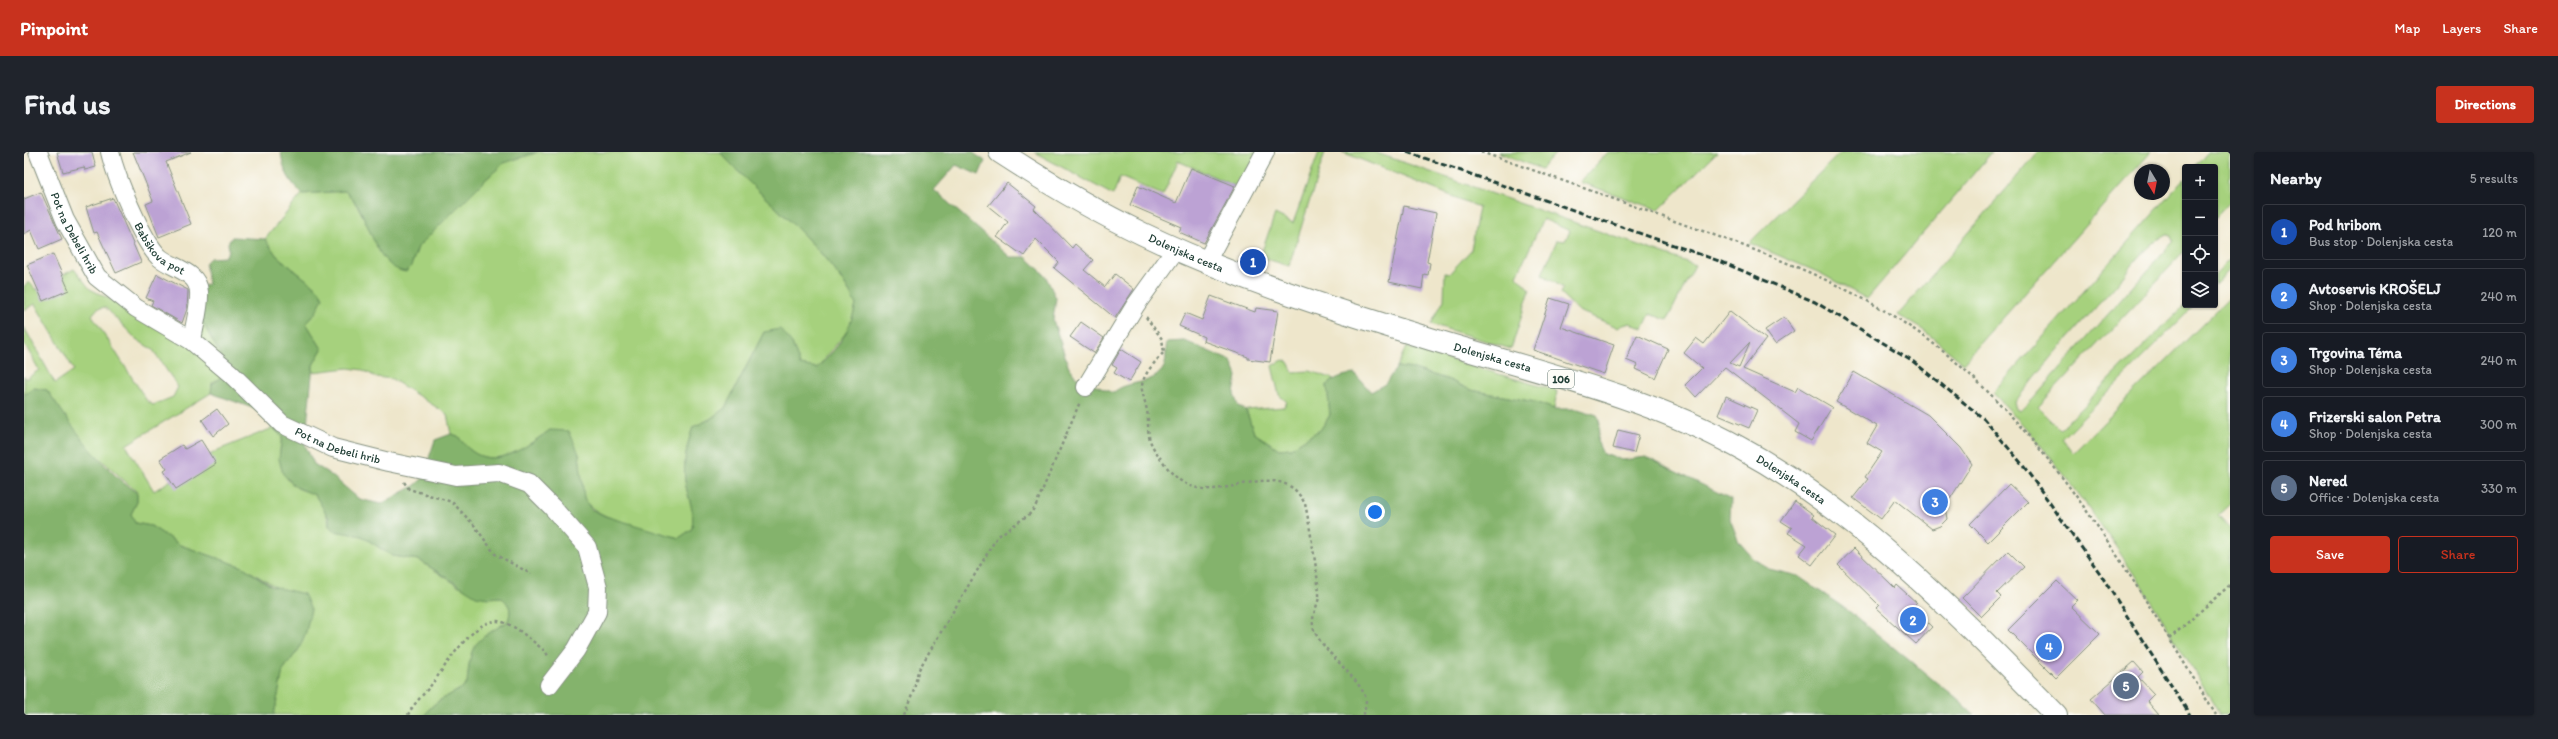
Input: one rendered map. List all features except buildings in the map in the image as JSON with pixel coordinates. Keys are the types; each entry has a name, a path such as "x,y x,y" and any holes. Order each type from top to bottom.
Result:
{"main road":[{"name":"Dolenjska cesta","path":"1000,152 1086,205 1206,262 1345,313 1668,414 1741,448 1835,509 1896,559 2056,715"}],"street":[{"name":"Pot na Debeli hrib","path":"38,152 65,220 97,277 136,308 192,341 230,373 282,424 333,448 389,462 456,476 499,473 529,484 587,547 598,587 597,612 576,650 553,679"},
{"name":"Babškova pot","path":"110,152 115,176 151,247 160,258 181,268 194,279 199,291 192,341"},
{"path":"1206,262 1265,152"},
{"path":"1086,387 1135,306 1176,249"}],"path":[{"path":"1481,152 1753,249 1804,270 1874,307 1925,338 1980,384 2035,445 2082,506 2169,639 2216,715"},
{"path":"1135,306 1147,318 1163,343 1164,352 1148,372 1142,388 1148,414 1148,440 1172,475 1187,486 1212,490 1263,482 1280,482 1295,490 1304,503 1319,596 1313,613 1314,630 1339,666 1358,684 1366,699 1364,715"},
{"path":"904,715 914,690 918,670 997,537 1031,513 1036,505 1086,387"},
{"path":"389,462 409,489 452,502 474,525 495,554 531,574"},
{"path":"2169,639 2230,585"},
{"path":"408,715 471,634 483,626 496,621 510,626 546,652 553,679"}],"green space":[{"path":"281,152 538,152 504,163 484,181 418,247 411,266 406,272 396,269 381,255 363,215 346,191 302,194 287,175"},
{"path":"538,152 720,152 813,244 830,264 856,305 849,329 817,368 800,365 792,343 764,332 725,408 710,419 693,427 685,460 685,481 691,504 693,522 692,529 679,538 613,519 591,507 583,495 580,477 579,454 550,430 514,452 502,457 491,458 479,455 468,448 458,436 451,434 447,414 392,379 376,377 363,370 348,368 313,372 313,365 322,349 306,323 316,312 319,290 277,256 265,239 302,194 346,191 358,207 369,228 411,266 418,247 504,163"},
{"path":"720,152 972,152 985,161 979,175 956,165 934,190 1010,257 1026,257 1045,275 1056,298 1053,320 1068,365 1077,378 1113,393 1125,386 1153,378 1164,367 1167,342 1185,341 1231,361 1237,376 1234,394 1238,406 1246,410 1254,433 1279,449 1291,448 1321,429 1330,415 1327,385 1333,380 1343,376 1355,374 1371,392 1385,384 1397,367 1414,369 1449,380 1471,390 1535,402 1554,409 1578,409 1597,415 1600,424 1597,441 1603,454 1623,460 1646,457 1731,499 1730,519 1739,542 1753,558 1769,569 1798,576 1850,612 1958,700 1974,715 425,715 429,709 439,701 467,684 472,651 480,640 487,634 508,621 510,610 508,605 501,597 488,598 476,596 419,560 392,556 362,536 334,531 329,526 329,518 315,495 296,487 283,474 279,459 282,437 258,410 211,393 212,384 224,375 225,364 202,321 197,287 208,284 205,263 210,258 225,257 229,250 228,243 232,237 265,239 277,256 319,290 323,298 316,312 306,323 322,349 313,365 305,445 314,464 331,475 359,499 381,504 414,486 429,473 429,458 435,440 451,434 458,436 468,448 479,455 491,458 502,457 514,452 550,430 569,431 579,454 584,498 591,509 605,516 679,538 692,529 693,522 691,504 685,481 685,460 693,427 710,419 725,408 764,332 780,329 792,343 800,365 817,368 842,340 850,324 856,305 830,264 813,244"},
{"path":"1034,152 1260,152 1242,189 1178,161 1163,195 1120,177 1113,195"},
{"path":"1319,152 1325,152 1289,266 1260,257 1275,214 1293,223"},
{"path":"1342,152 1374,152 1695,265 1667,320 1650,314 1643,329 1630,323 1617,327 1579,311 1561,294 1563,288 1542,274 1557,240 1565,241 1570,231 1543,219 1517,276 1530,290 1511,349 1431,324 1444,300 1445,273 1449,274 1471,250 1479,207"},
{"path":"1498,152 1557,152 1541,169"},
{"path":"1608,152 1717,152 1659,210 1580,182"},
{"path":"1841,152 1992,152 1867,299 1820,273 1749,243"},
{"path":"2038,152 2151,152 2140,164 2134,164 2134,171 1963,363 1923,330 1898,315"},
{"path":"2208,152 2230,152 2230,202 2218,215 2218,164 2198,164"},
{"path":"2182,181 2182,254 2038,407 2060,429 2182,308 2192,308 2062,438 2073,453 2230,297 2230,504 2218,515 2230,528 2230,715 2220,715 2170,631 2116,547 2057,466 2026,428 1993,393 2165,200 2170,200 2170,195","holes":["2167,234 2170,234 2173,241 2034,398 2021,411 2017,409 2015,402 2039,372 2145,251 2152,244"]},
{"path":"2230,259 2230,269 2218,282 2218,271"},
{"path":"74,269 90,289 183,336 202,321 225,364 224,375 212,383 211,393 126,445 154,491 218,450 273,428 282,437 280,458 286,477 296,487 313,494 318,499 323,506 329,526 362,536 392,556 419,560 457,585 488,598 501,597 506,602 510,610 508,621 487,634 480,640 472,651 467,684 439,701 429,709 425,715 274,715 283,670 299,649 311,609 243,567 180,545 151,526 135,523 131,514 137,502 137,492 85,445 47,390 34,388 24,395 24,376 26,379 39,370 24,343 24,327 55,383 74,370 35,304 24,310 24,286 29,282 36,290","holes":["105,307 136,339 153,350 178,387 173,397 153,405 147,401 92,315 97,309"]},
{"path":"1406,347 1557,391 1554,409 1535,402 1471,390 1449,380 1414,369 1397,367"},
{"path":"1283,360 1288,362 1293,372 1310,371 1334,379 1327,385 1330,415 1321,429 1291,448 1279,449 1254,433 1246,410 1284,407 1287,402 1279,395 1272,366"},
{"path":"34,388 47,390 77,432 99,458 111,471 137,493 137,502 131,514 135,523 151,526 180,545 243,567 271,586 304,594 311,609 306,632 299,649 283,670 274,715 24,715 24,395"}],"railway":[{"path":"1407,152 1722,262 1815,302 1910,359 1984,419 2022,464 2099,572 2190,715"}],"place":[{"name":"Pod hribom","path":"1253,262"},
{"name":"Trgovina Téma","path":"1935,502"},
{"name":"Avtoservis KROŠELJ","path":"1913,620"},
{"name":"Frizerski salon Petra","path":"2049,647"},
{"name":"Nered","path":"2126,686"}]}
